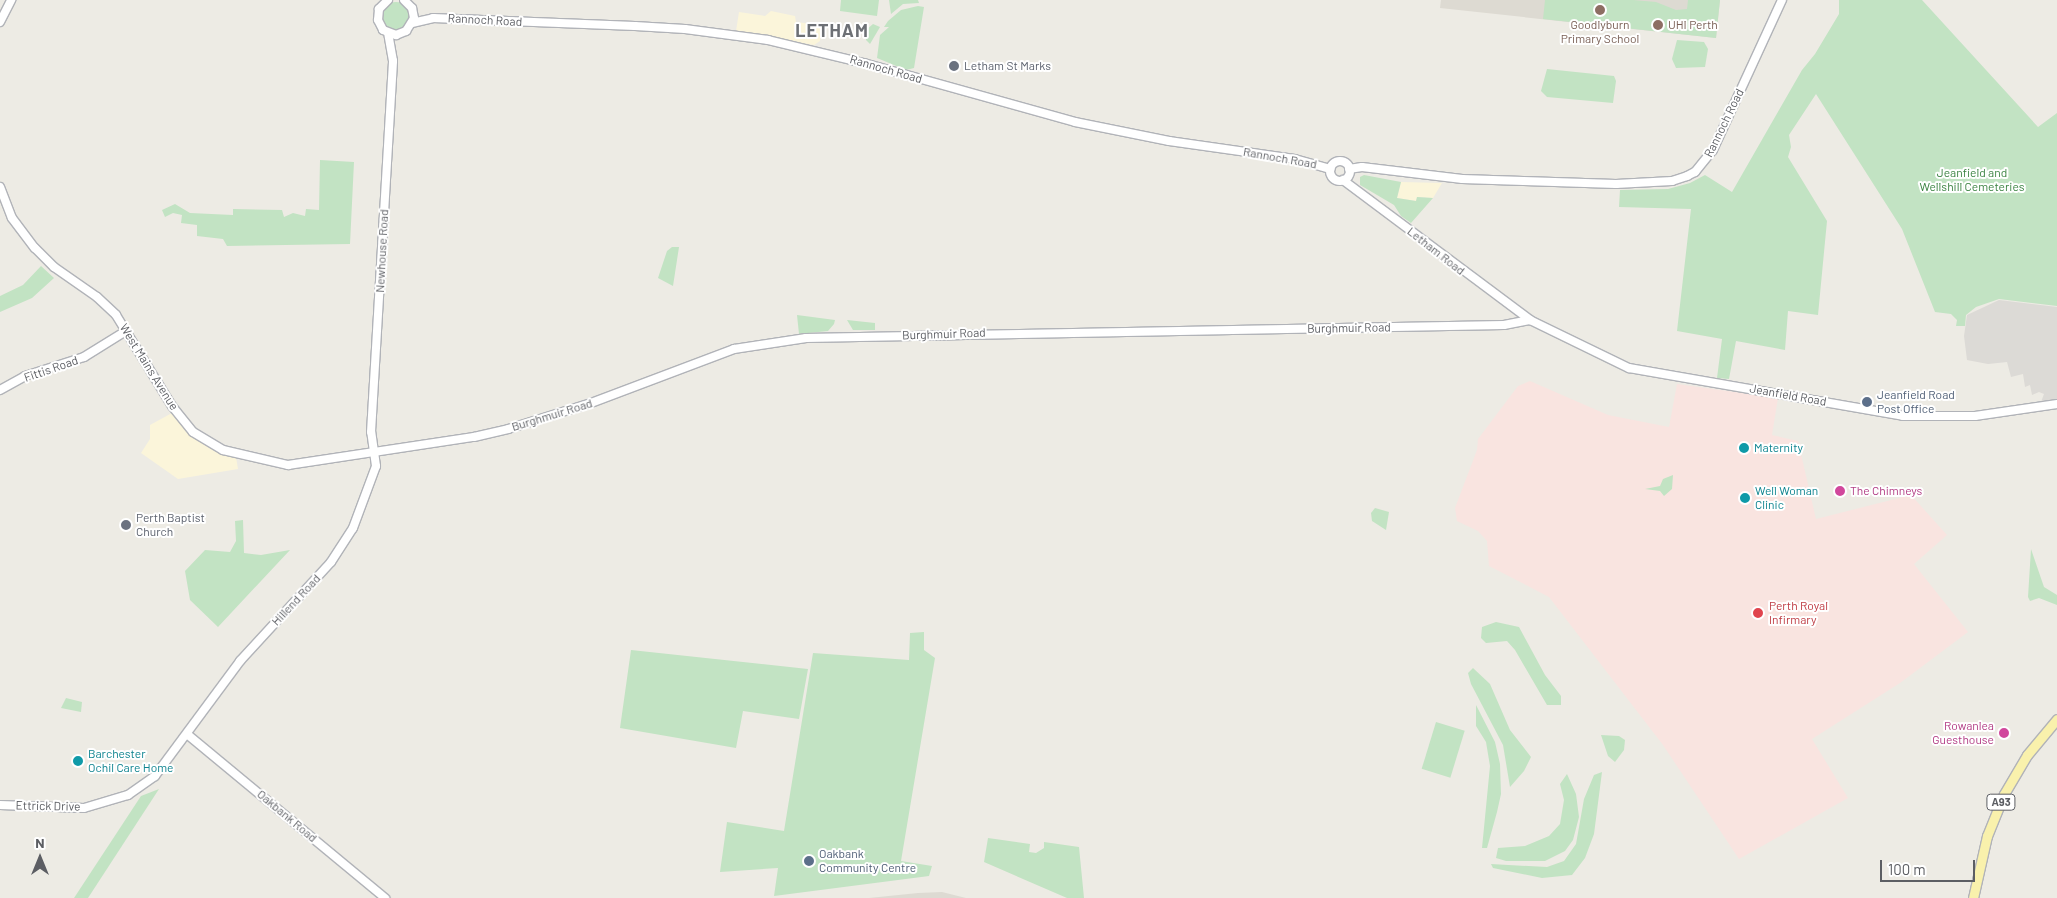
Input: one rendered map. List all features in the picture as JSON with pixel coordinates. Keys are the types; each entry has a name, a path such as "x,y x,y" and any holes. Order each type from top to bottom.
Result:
{"main road":[{"name":"A93","path":"1973,898 1987,836 2004,794 2027,755 2057,719"}],"street":[{"path":"0,22 11,0"},
{"name":"Newhouse Road","path":"388,0 377,15 380,25 388,33 393,51"},
{"path":"388,33 396,34 406,31 412,23 413,12 404,0"},
{"name":"Rannoch Road","path":"1330,169 1338,162 1345,163 1349,169 1378,169 1462,179 1616,184 1672,181 1687,176 1695,172 1713,150 1782,0"},
{"name":"Rannoch Road","path":"413,12 433,18 685,29 768,40 864,62 1075,122 1170,141 1295,159 1330,169 1335,179 1343,180"},
{"name":"Rannoch Road","path":"412,23 433,18"},
{"name":"Newhouse Road","path":"374,451 372,432 393,51 396,34"},
{"path":"1343,180 1349,169"},
{"name":"Letham Road","path":"1343,180 1530,320"},
{"name":"West Mains Avenue","path":"0,187 12,218 34,248 54,268 103,302 126,331 172,406 206,442 265,462 288,465 374,451"},
{"name":"Burghmuir Road","path":"374,451 474,437 508,429 575,409 734,349 806,338 1511,325 1530,320"},
{"name":"Jeanfield Road","path":"1530,320 1629,368 1803,397 1880,413 1975,416 2057,404"},
{"name":"Fittis Road","path":"0,390 25,376 84,357 126,331"},
{"name":"Hillend Road","path":"188,735 240,661 344,545 376,466 374,451"},
{"name":"Ettrick Drive","path":"0,805 74,808 118,799 155,776 188,735"},
{"name":"Oakbank Road","path":"188,735 385,898"}],"shaded area":[{"name":"UHI Perth","path":"1441,0 1720,0 1716,38 1440,8"},
{"path":"771,11 795,16 796,22 821,25 820,41 814,45 736,31 739,12 765,16"},
{"path":"1401,182 1442,183 1433,198 1417,197 1416,201 1397,198"},
{"path":"1999,300 2057,307 2057,401 2041,402 2044,394 2039,392 2032,395 2030,385 2025,387 2023,374 2011,377 2007,362 1988,364 1967,360 1964,336 1967,315"},
{"name":"Perth Royal Infirmary","path":"1530,381 1608,415 1669,427 1677,384 1778,398 1772,435 1798,441 1816,519 1911,495 1947,535 1914,564 1968,632 1900,683 1812,739 1848,798 1739,859 1663,745 1549,597 1489,566 1487,541 1478,531 1457,521 1455,508 1477,450 1478,439 1518,386"},
{"path":"172,413 189,434 214,451 236,457 238,469 178,479 141,453 150,439 150,425"},
{"path":"942,892 966,898 869,898 918,893"}],"green space":[{"path":"841,0 879,0 877,16 840,11"},
{"path":"889,0 918,0 919,3 903,4 891,14"},
{"name":"UHI Perth","path":"1545,0 1633,0 1656,2 1676,10 1687,9 1688,0 1720,0 1716,38 1543,19"},
{"name":"Jeanfield and Wellshill Cemeteries","path":"1839,0 1922,0 2038,127 2057,113 2057,306 1999,299 1976,307 1966,315 1965,326 1956,326 1957,320 1951,314 1935,312 1902,229 1816,94 1789,135 1791,147 1788,157 1827,221 1818,315 1788,311 1785,350 1736,341 1729,379 1717,378 1722,339 1677,331 1691,209 1619,207 1620,190 1668,189 1690,183 1705,175 1732,192 1802,70 1815,54 1839,14"},
{"path":"396,2 406,6 410,16 406,26 396,30 386,26 382,16 386,6"},
{"path":"918,6 924,7 914,68 906,70 877,58 880,35 889,27 884,27 888,21 901,10"},
{"path":"873,24 880,27 870,44 866,40 866,30"},
{"path":"1677,40 1704,42 1708,49 1705,67 1676,68 1672,59"},
{"path":"1547,69 1614,76 1616,81 1613,103 1547,97 1541,91"},
{"path":"320,160 354,162 350,244 227,246 223,239 197,236 197,225 181,223 182,215 173,213 165,217 162,210 175,204 190,213 233,215 233,209 282,210 284,217 293,213 305,216 306,209 319,210"},
{"path":"1364,175 1401,182 1397,198 1416,201 1417,197 1433,198 1411,223 1401,216 1394,205 1360,185 1360,177"},
{"path":"672,247 679,247 673,286 658,278 667,251"},
{"path":"41,266 54,278 32,298 0,312 0,296 23,285"},
{"path":"797,315 835,320 828,331 799,334"},
{"path":"847,320 875,323 875,330 853,330"},
{"path":"1673,475 1672,489 1664,496 1660,491 1645,489 1660,486 1663,479"},
{"path":"1375,508 1389,512 1386,530 1372,521 1371,513"},
{"path":"243,520 244,553 261,555 290,550 218,627 190,600 185,571 205,550 230,552 236,541 235,521"},
{"path":"2031,549 2044,587 2057,595 2057,605 2039,598 2030,601 2028,597"},
{"path":"1496,622 1519,627 1545,675 1561,696 1561,705 1547,705 1515,650 1507,641 1486,643 1481,638 1482,627"},
{"path":"924,632 924,650 935,658 901,861 932,866 929,876 774,896 778,868 720,872 727,822 784,831 813,653 909,660 910,633"},
{"path":"631,650 808,669 799,719 743,711 736,748 620,728"},
{"path":"1473,668 1490,684 1510,730 1531,757 1524,771 1510,787 1503,745 1471,684 1468,673"},
{"path":"66,698 82,702 81,712 61,708"},
{"path":"1476,705 1495,742 1500,764 1501,794 1487,848 1482,848 1490,766 1486,742 1476,726"},
{"path":"1436,722 1465,731 1450,778 1422,769"},
{"path":"1601,735 1619,736 1625,740 1624,750 1615,762 1608,756"},
{"path":"1602,772 1594,834 1585,858 1572,875 1542,878 1493,868 1491,864 1547,867 1564,861 1576,844 1584,799 1594,775"},
{"path":"1567,774 1576,794 1579,817 1573,840 1565,851 1545,861 1506,861 1496,858 1498,848 1525,846 1549,836 1560,824 1564,800 1560,784"},
{"path":"159,789 88,898 74,898 141,796"},
{"path":"988,838 1030,844 1029,852 1036,853 1044,848 1044,842 1079,847 1084,898 1067,898 984,862"}],"place":[{"name":"Goodlyburn Primary School","path":"1600,10"},
{"name":"UHI Perth","path":"1658,25"},
{"name":"Letham St Marks","path":"954,66"},
{"name":"Jeanfield Road Post Office","path":"1867,402"},
{"name":"Maternity","path":"1744,448"},
{"name":"The Chimneys","path":"1840,491"},
{"name":"Well Woman Clinic","path":"1745,498"},
{"name":"Perth Baptist Church","path":"126,525"},
{"name":"Perth Royal Infirmary","path":"1758,613"},
{"name":"Rowanlea Guesthouse","path":"2004,733"},
{"name":"Barchester Ochil Care Home","path":"78,761"},
{"name":"Oakbank Community Centre","path":"809,861"}],"district":[{"name":"LETHAM","path":"832,30"}]}
